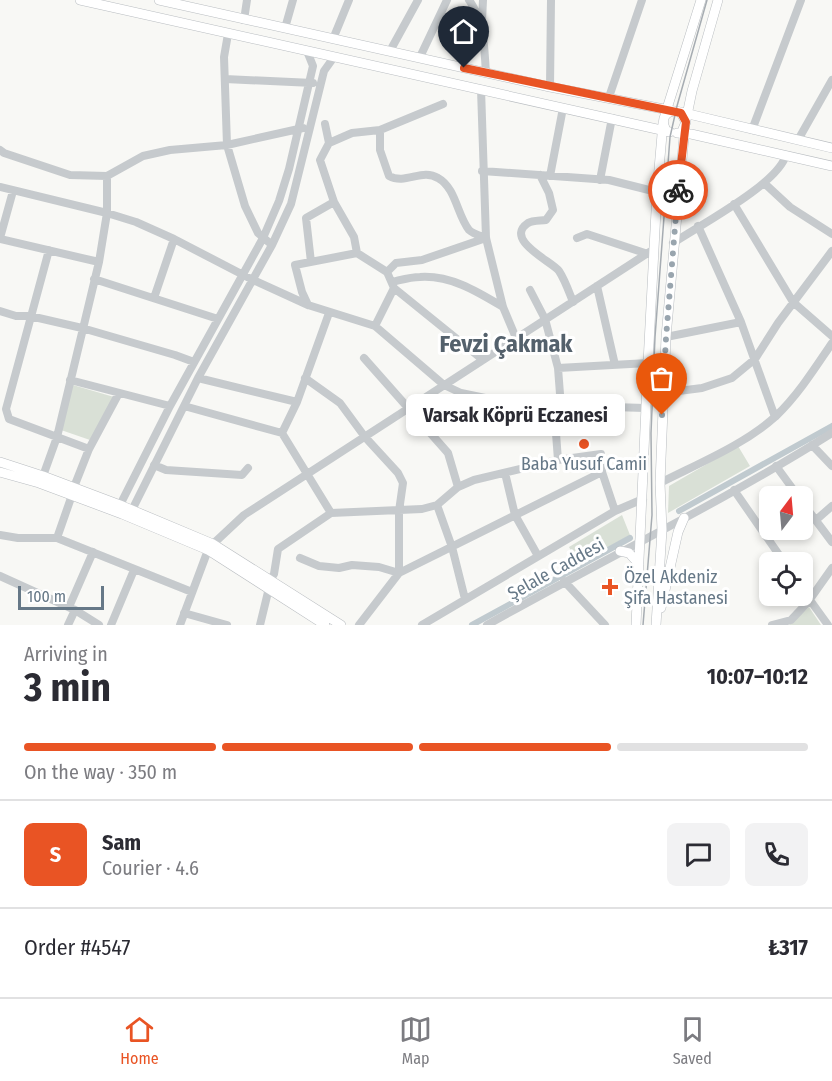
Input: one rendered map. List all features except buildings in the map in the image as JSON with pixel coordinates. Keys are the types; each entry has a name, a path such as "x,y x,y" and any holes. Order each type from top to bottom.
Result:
{"main road":[{"path":"80,0 626,121 722,122 832,148"},
{"path":"159,0 550,87 630,102 716,140 832,166"},
{"path":"636,625 643,499 651,251 657,192 675,122 701,0"},
{"path":"656,625 662,530 660,483 663,393 673,243 675,122 718,0"},
{"path":"626,121 633,121 639,114 636,105 630,102"},
{"path":"716,140 710,130 713,124 722,122"},
{"path":"0,462 43,476 73,491 211,547"},
{"path":"0,471 132,510 211,547 269,584 341,625"},
{"path":"656,625 678,532 684,518"},
{"path":"621,551 629,553 639,564"},
{"path":"269,584 325,625"}],"street":[{"path":"244,20 247,0"},
{"path":"285,28 293,0"},
{"path":"333,39 349,0"},
{"path":"390,51 418,0"},
{"path":"420,57 447,0"},
{"path":"469,0 482,25"},
{"path":"483,0 482,25 486,73"},
{"path":"550,87 551,0"},
{"path":"609,98 642,0"},
{"path":"752,130 801,0"},
{"path":"228,34 224,57 227,145 245,207 258,233 272,245"},
{"path":"120,505 170,406 263,238 279,201 313,66 307,51"},
{"path":"132,510 198,378 272,245 291,204 324,71 334,57"},
{"path":"225,79 321,84"},
{"path":"798,140 828,96 832,80"},
{"path":"481,89 486,238 503,307 516,338"},
{"path":"357,253 354,237 334,202 320,160 329,143 352,133 380,130 443,104"},
{"path":"550,176 563,108"},
{"path":"600,180 612,118"},
{"path":"325,124 329,143"},
{"path":"0,150 70,175 107,176 143,156 170,150 227,145 310,127"},
{"path":"380,130 380,150 389,176 396,180 405,180 425,174 440,178 448,187 470,231 486,238"},
{"path":"673,243 764,183 784,161 786,155"},
{"path":"482,171 600,180 657,192"},
{"path":"540,175 554,210 546,220 531,222 524,227 522,235 524,242 558,269 573,302"},
{"path":"43,476 57,437 99,262 107,213 107,176"},
{"path":"764,183 790,207 832,234"},
{"path":"0,187 136,222 308,305 375,327 444,385 461,393 514,404 645,408"},
{"path":"13,191 0,238 99,262"},
{"path":"311,262 306,218 334,202"},
{"path":"734,204 793,302 832,336"},
{"path":"698,226 741,322 775,417"},
{"path":"577,238 586,234 651,251"},
{"path":"387,272 396,263 422,260 486,238"},
{"path":"154,298 174,239"},
{"path":"49,250 3,407 9,419 89,449"},
{"path":"663,393 702,388 732,378 755,359 793,302 832,250"},
{"path":"180,625 211,547 244,515 651,251"},
{"path":"308,305 295,266 357,253 387,272 393,285 483,360"},
{"path":"393,285 420,277 438,278 455,282 503,307"},
{"path":"94,279 218,320"},
{"path":"375,327 393,285"},
{"path":"597,286 615,365"},
{"path":"530,290 545,319 558,368 558,460"},
{"path":"0,311 82,328 194,362"},
{"path":"282,433 297,402 329,313"},
{"path":"666,338 741,322"},
{"path":"660,483 745,438 775,417 790,401 832,343"},
{"path":"364,358 448,453 458,487"},
{"path":"558,368 648,363"},
{"path":"198,378 297,402"},
{"path":"306,378 340,403 404,483 399,510 399,573"},
{"path":"70,380 170,406"},
{"path":"57,538 89,449 119,393"},
{"path":"184,406 282,433 331,513"},
{"name":"Şelale Caddesi","path":"488,625 564,581 684,518 832,433"},
{"path":"812,446 832,466"},
{"path":"260,625 269,584 274,574 278,549 331,513 422,509 437,505 458,487 474,480 558,460 601,454 602,472 615,512"},
{"path":"154,465 166,470 242,475 249,468"},
{"path":"776,466 791,486"},
{"path":"359,625 399,573 602,472"},
{"path":"505,473 515,515 538,556"},
{"path":"734,489 777,552"},
{"path":"422,625 615,512 643,499"},
{"path":"437,505 452,547 465,599"},
{"path":"816,520 832,506"},
{"path":"813,516 832,542"},
{"path":"0,535 18,538 57,538 192,592"},
{"path":"68,625 93,552"},
{"path":"300,558 319,566 379,567 399,573"},
{"path":"813,595 832,568"},
{"path":"111,625 134,570"},
{"path":"0,576 72,609 99,625"},
{"path":"564,581 605,625"},
{"path":"813,603 828,625"},
{"path":"772,625 790,620 803,606"},
{"path":"184,614 226,625"}],"shaded area":[{"path":"73,385 114,397 90,440 61,430"},
{"path":"738,446 750,466 668,513 669,486"},
{"path":"622,515 630,535 578,564 569,547"},
{"path":"809,607 821,625 789,625"}],"waterway":[{"path":"679,511 832,426"},
{"path":"472,625 630,538"}],"tram line":[{"path":"643,625 652,515 651,433 655,337 670,137 707,0"}],"way so far":[{"path":"662,415 678,190"}],"place":[{"name":"Varsak Köprü Eczanesi","path":"662,415"},
{"name":"Baba Yusuf Camii","path":"584,444"},
{"name":"Özel Akdeniz Şifa Hastanesi","path":"610,587"}],"district":[{"name":"Fevzi Çakmak","path":"506,344"}],"route":[{"path":"464,68 681,113 686,122 678,190"}]}
